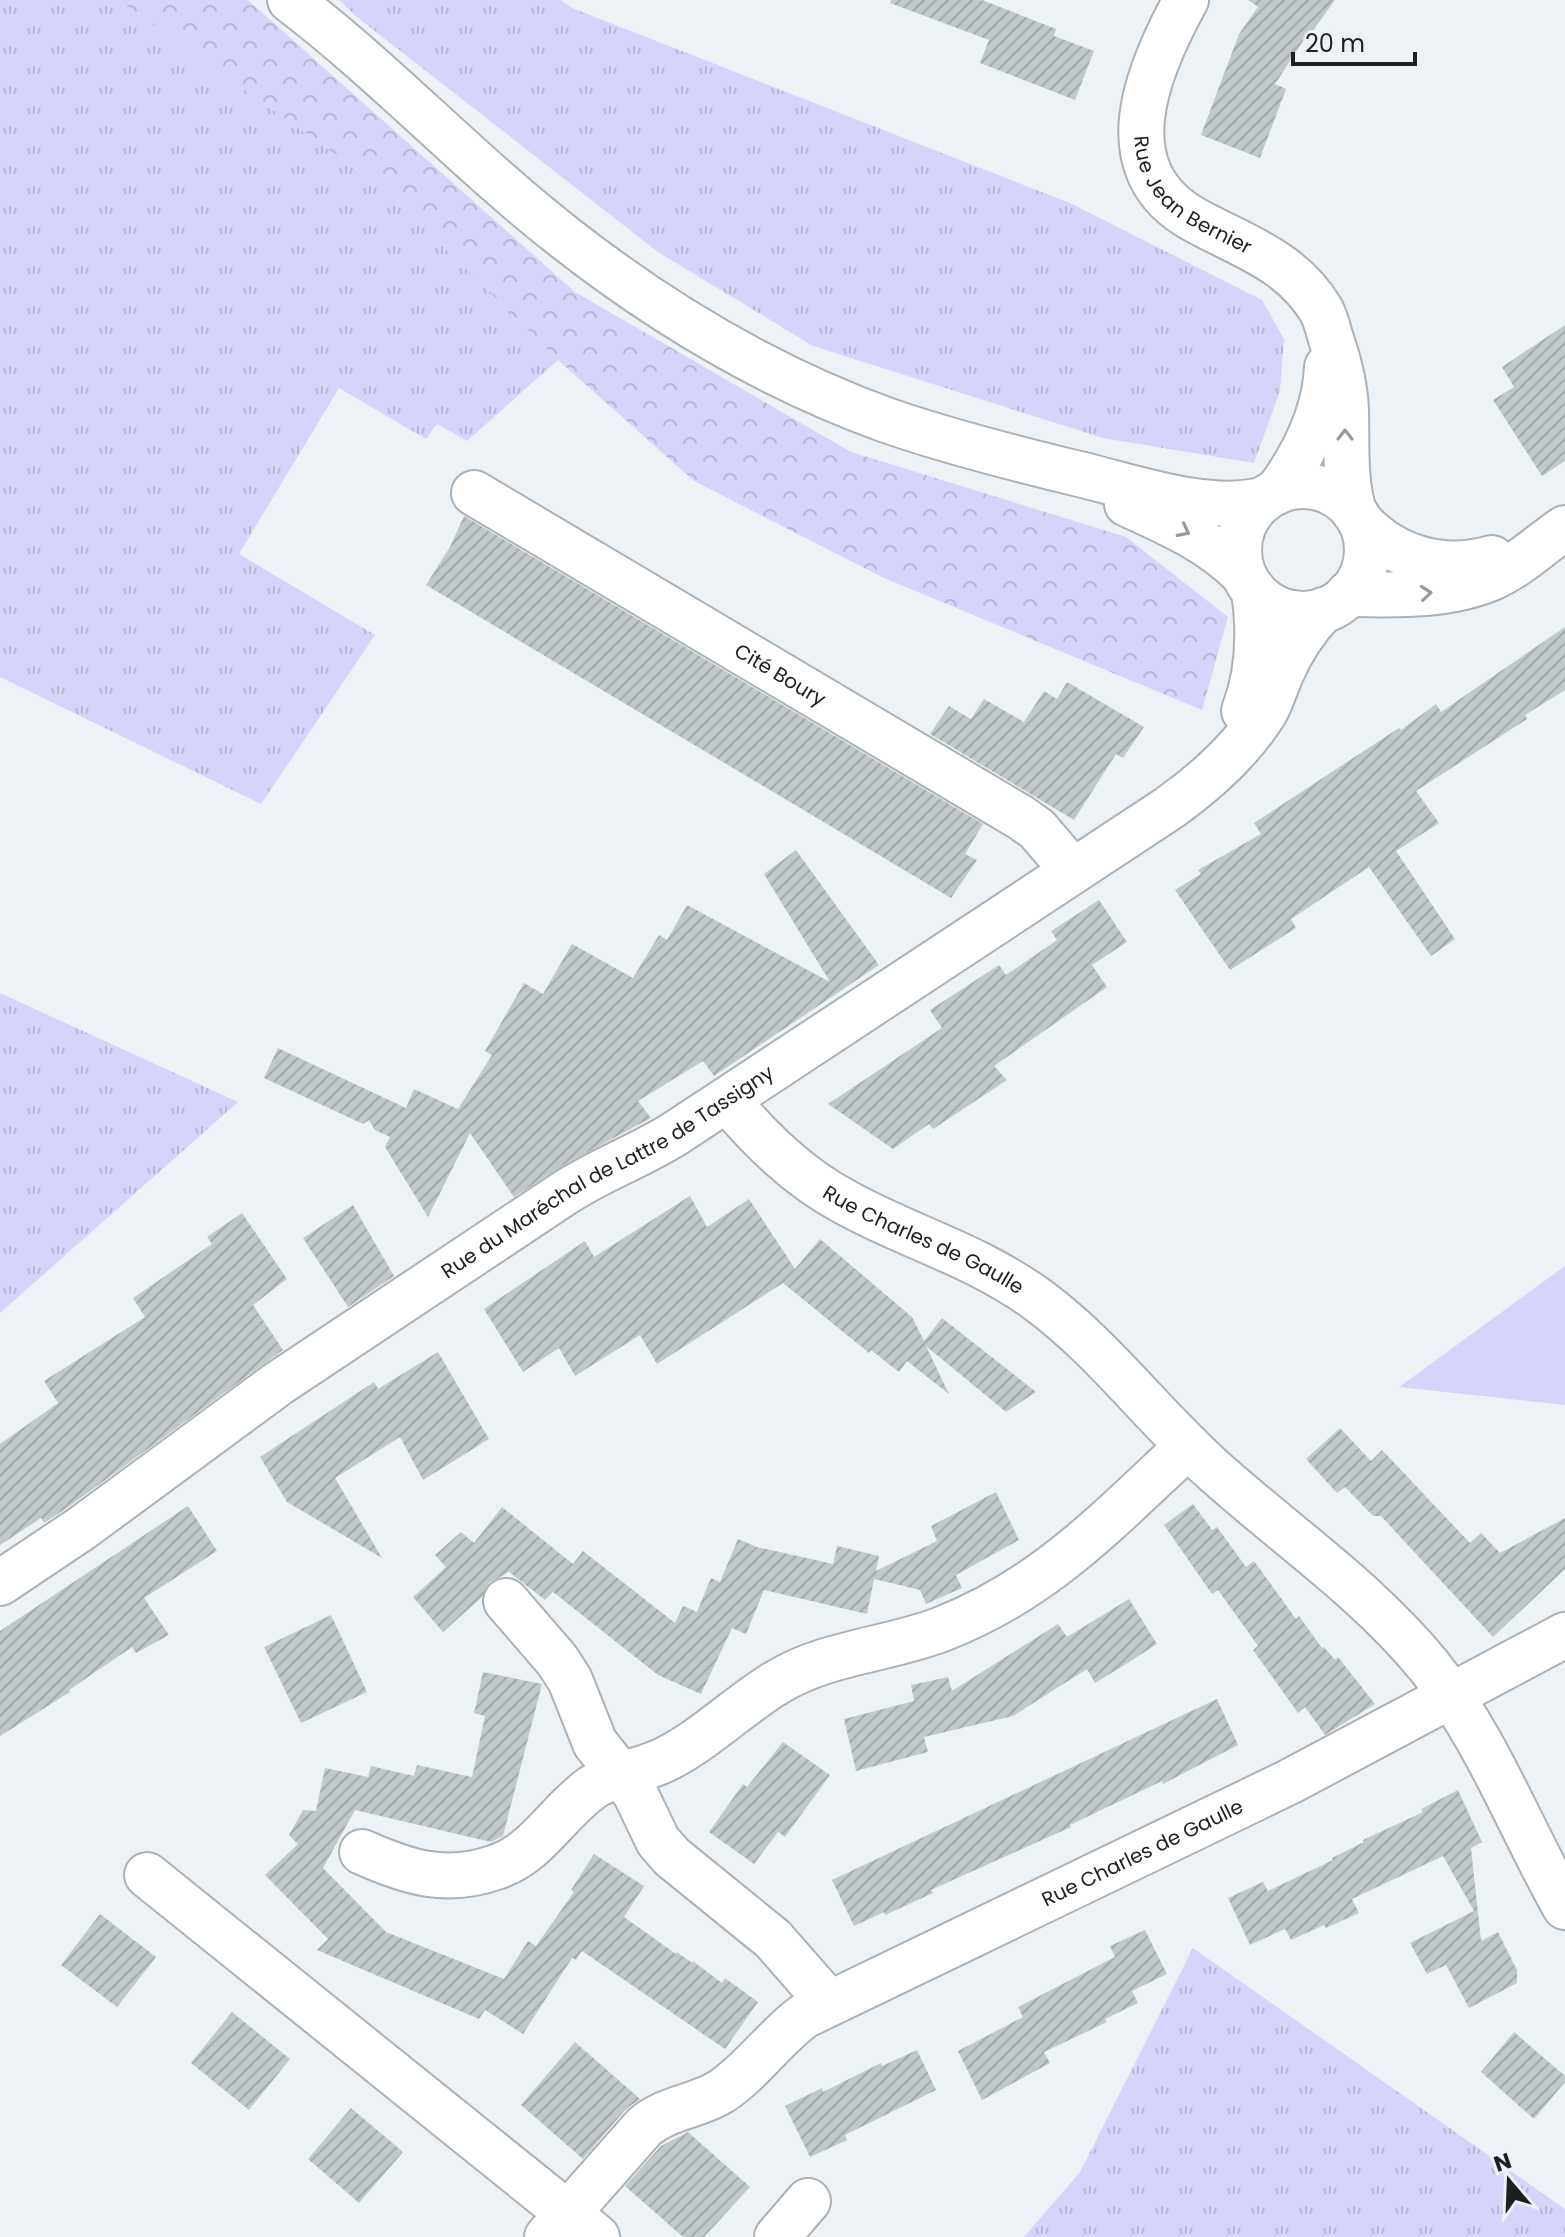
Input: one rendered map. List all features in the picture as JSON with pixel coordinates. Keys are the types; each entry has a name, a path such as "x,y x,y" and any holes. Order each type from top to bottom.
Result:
{"street":[{"name":"Rue Jean Bernier","path":"1186,0 1156,61 1142,106 1140,133 1150,174 1173,205 1193,219 1278,262 1296,277 1323,313 1337,356 1343,388 1346,470 1357,516"},
{"path":"298,5 563,237 634,289 695,329 793,380 887,420 1009,457 1185,499 1239,504 1305,487 1324,490 1341,499 1379,540 1400,553 1452,564 1492,558 1563,529"},
{"path":"1248,582 1239,556 1240,537 1252,512 1271,495 1306,450 1324,397 1328,357 1323,313"},
{"path":"1009,457 1164,520 1215,549 1268,604 1286,612 1305,614 1336,602 1437,592 1477,583 1517,563 1563,529"},
{"name":"Cité Boury","path":"474,493 1020,817 1037,829 1073,871"},
{"path":"1336,602 1360,578 1366,560 1366,540 1357,516"},
{"name":"Rue du Maréchal de Lattre de Tassigny","path":"1217,767 1238,728 1256,668 1257,626 1248,582"},
{"name":"Rue du Maréchal de Lattre de Tassigny","path":"0,1583 82,1528 237,1412 331,1348 588,1178 653,1147 727,1100 1169,808 1217,767 1267,709 1290,656 1310,623 1336,602"},
{"name":"Rue Charles de Gaulle","path":"727,1100 757,1135 789,1164 844,1202 969,1258 1039,1301 1085,1339 1188,1446 1380,1612 1451,1696 1565,1907"},
{"path":"362,1852 398,1868 445,1876 498,1867 538,1841 580,1797 596,1785 647,1768 690,1746 795,1672 939,1630 1027,1588 1070,1554 1188,1446"},
{"path":"506,1601 557,1660 570,1680 595,1743 635,1793 658,1841 672,1857 773,1939 829,2003"},
{"name":"Rue Charles de Gaulle","path":"571,2229 652,2119 718,2093 735,2082 804,2016 1289,1782 1565,1635"},
{"path":"147,1875 571,2229"},
{"path":"777,2237 808,2201"}],"green space":[{"path":"0,0 118,0 390,193 558,360 467,441 437,424 426,439 339,388 239,554 375,635 261,804 0,677"},
{"path":"118,0 248,0 575,292 851,452 1126,537 1228,617 1202,710 884,578 694,481 558,360 390,193"},
{"path":"339,0 561,0 572,8 1072,204 1262,300 1284,339 1280,391 1254,463 1103,438 813,346 658,252"},
{"path":"0,993 238,1102 0,1313"},
{"path":"1565,1266 1565,1405 1399,1387"},
{"path":"1193,1948 1565,2209 1565,2237 1024,2237 1080,2172"}],"building":[{"path":"891,0 982,0 1056,29 1054,36 1094,51 1075,100 980,63 989,40 890,3"},
{"path":"1248,0 1335,0 1275,84 1286,89 1260,158 1201,135 1239,34 1258,7"},
{"path":"1565,325 1565,461 1542,476 1493,400 1514,387 1502,367"},
{"path":"464,516 983,824 965,854 977,860 951,898 426,585 450,547"},
{"path":"1565,627 1565,690 1525,715 1527,719 1416,791 1439,823 1396,851 1455,939 1431,956 1369,867 1291,919 1296,928 1230,970 1175,890 1201,874 1198,870 1261,834 1254,823 1399,728 1401,730 1436,704 1441,712"},
{"path":"1067,682 1144,727 1123,758 1116,754 1074,820 930,734 949,706 971,719 984,699 1024,722 1044,691 1057,699"},
{"path":"796,850 879,965 714,1076 703,1061 638,1101 651,1118 565,1164 514,1197 470,1133 428,1217 385,1147 390,1137 375,1130 369,1120 363,1124 264,1078 278,1048 406,1108 414,1089 458,1109 492,1055 485,1051 524,983 543,994 572,944 633,978 659,935 667,940 687,905 830,982 764,874"},
{"path":"1099,900 1127,942 1092,965 1107,987 994,1066 1007,1080 933,1129 929,1124 893,1149 828,1104 942,1028 930,1010 999,965 1006,975 1057,940 1051,931"},
{"path":"690,1196 707,1227 749,1199 795,1269 820,1239 912,1317 924,1341 942,1318 1036,1392 1006,1412 926,1346 949,1394 907,1361 899,1372 871,1350 869,1353 783,1283 657,1364 640,1335 575,1376 559,1348 523,1372 484,1309 585,1241 594,1257"},
{"path":"353,1205 394,1276 348,1307 303,1238"},
{"path":"242,1213 287,1279 253,1305 283,1350 71,1505 44,1523 41,1518 0,1545 0,1444 58,1403 44,1381 145,1317 133,1298 212,1244 207,1237"},
{"path":"438,1352 489,1439 423,1480 400,1437 335,1478 382,1558 287,1502 260,1457 374,1382 378,1389"},
{"path":"1340,1428 1371,1461 1382,1450 1470,1543 1481,1533 1500,1553 1565,1518 1565,1569 1493,1637 1381,1516 1373,1516 1345,1487 1337,1493 1306,1459"},
{"path":"996,1492 1019,1540 956,1575 962,1588 926,1604 920,1590 874,1579 867,1614 764,1590 746,1634 732,1628 701,1694 658,1675 553,1592 545,1600 509,1572 489,1583 482,1597 443,1632 413,1597 446,1567 435,1555 461,1532 474,1543 502,1507 573,1564 583,1551 675,1623 683,1606 697,1612 711,1578 720,1582 738,1539 757,1547 833,1564 837,1546 879,1556 876,1571 937,1541 931,1526"},
{"path":"1193,1504 1212,1530 1217,1527 1246,1567 1254,1561 1296,1619 1299,1616 1322,1648 1335,1660 1338,1657 1375,1704 1325,1735 1305,1707 1298,1713 1253,1650 1258,1646 1218,1590 1212,1594 1164,1525"},
{"path":"188,1506 217,1551 144,1598 169,1635 136,1653 132,1647 70,1692 0,1736 0,1631"},
{"path":"1129,1599 1157,1644 1126,1664 1095,1683 1087,1669 1013,1716 924,1737 928,1752 856,1771 844,1719 914,1701 911,1685 948,1677 952,1691 1058,1624 1067,1637"},
{"path":"331,1615 367,1692 301,1723 264,1647"},
{"path":"483,1672 542,1684 503,1836 491,1842 355,1810 323,1868 386,1932 504,1979 528,1941 536,1946 574,1892 571,1890 594,1854 644,1886 624,1917 676,1954 693,1961 722,1983 725,1978 758,2002 725,2049 582,1951 576,1960 572,1958 523,2034 485,2010 479,2019 317,1950 328,1939 265,1875 298,1844 289,1835 303,1810 316,1811 325,1768 368,1777 371,1766 414,1776 417,1765 472,1777 485,1716 474,1713"},
{"path":"1217,1699 1238,1745 1163,1784 1162,1781 1071,1827 931,1890 933,1893 854,1926 832,1880"},
{"path":"783,1742 830,1775 785,1837 778,1832 754,1864 709,1832 743,1784 747,1787"},
{"path":"1458,1790 1482,1842 1471,1848 1481,1941 1498,1932 1517,1970 1517,1983 1469,2008 1446,1965 1427,1974 1410,1943 1474,1911 1443,1856 1352,1899 1359,1913 1291,1940 1285,1929 1250,1945 1228,1898 1263,1882 1268,1891 1333,1860 1363,1840 1423,1812 1421,1809"},
{"path":"100,1914 156,1957 117,2007 61,1965"},
{"path":"1145,1930 1167,1974 1132,1991 1138,2003 1105,2019 1107,2022 1044,2052 1050,2063 982,2100 958,2051 1023,2017 1018,2007 1115,1957 1110,1946"},
{"path":"232,2012 290,2059 249,2110 191,2063"},
{"path":"1514,2032 1565,2076 1565,2082 1534,2119 1481,2072"},
{"path":"575,2042 640,2099 625,2110 583,2159 521,2105"},
{"path":"917,2050 936,2090 845,2135 847,2140 810,2157 785,2106"},
{"path":"351,2108 403,2152 359,2203 308,2159"},
{"path":"688,2132 750,2187 704,2237 683,2237 625,2186 661,2146"}]}
